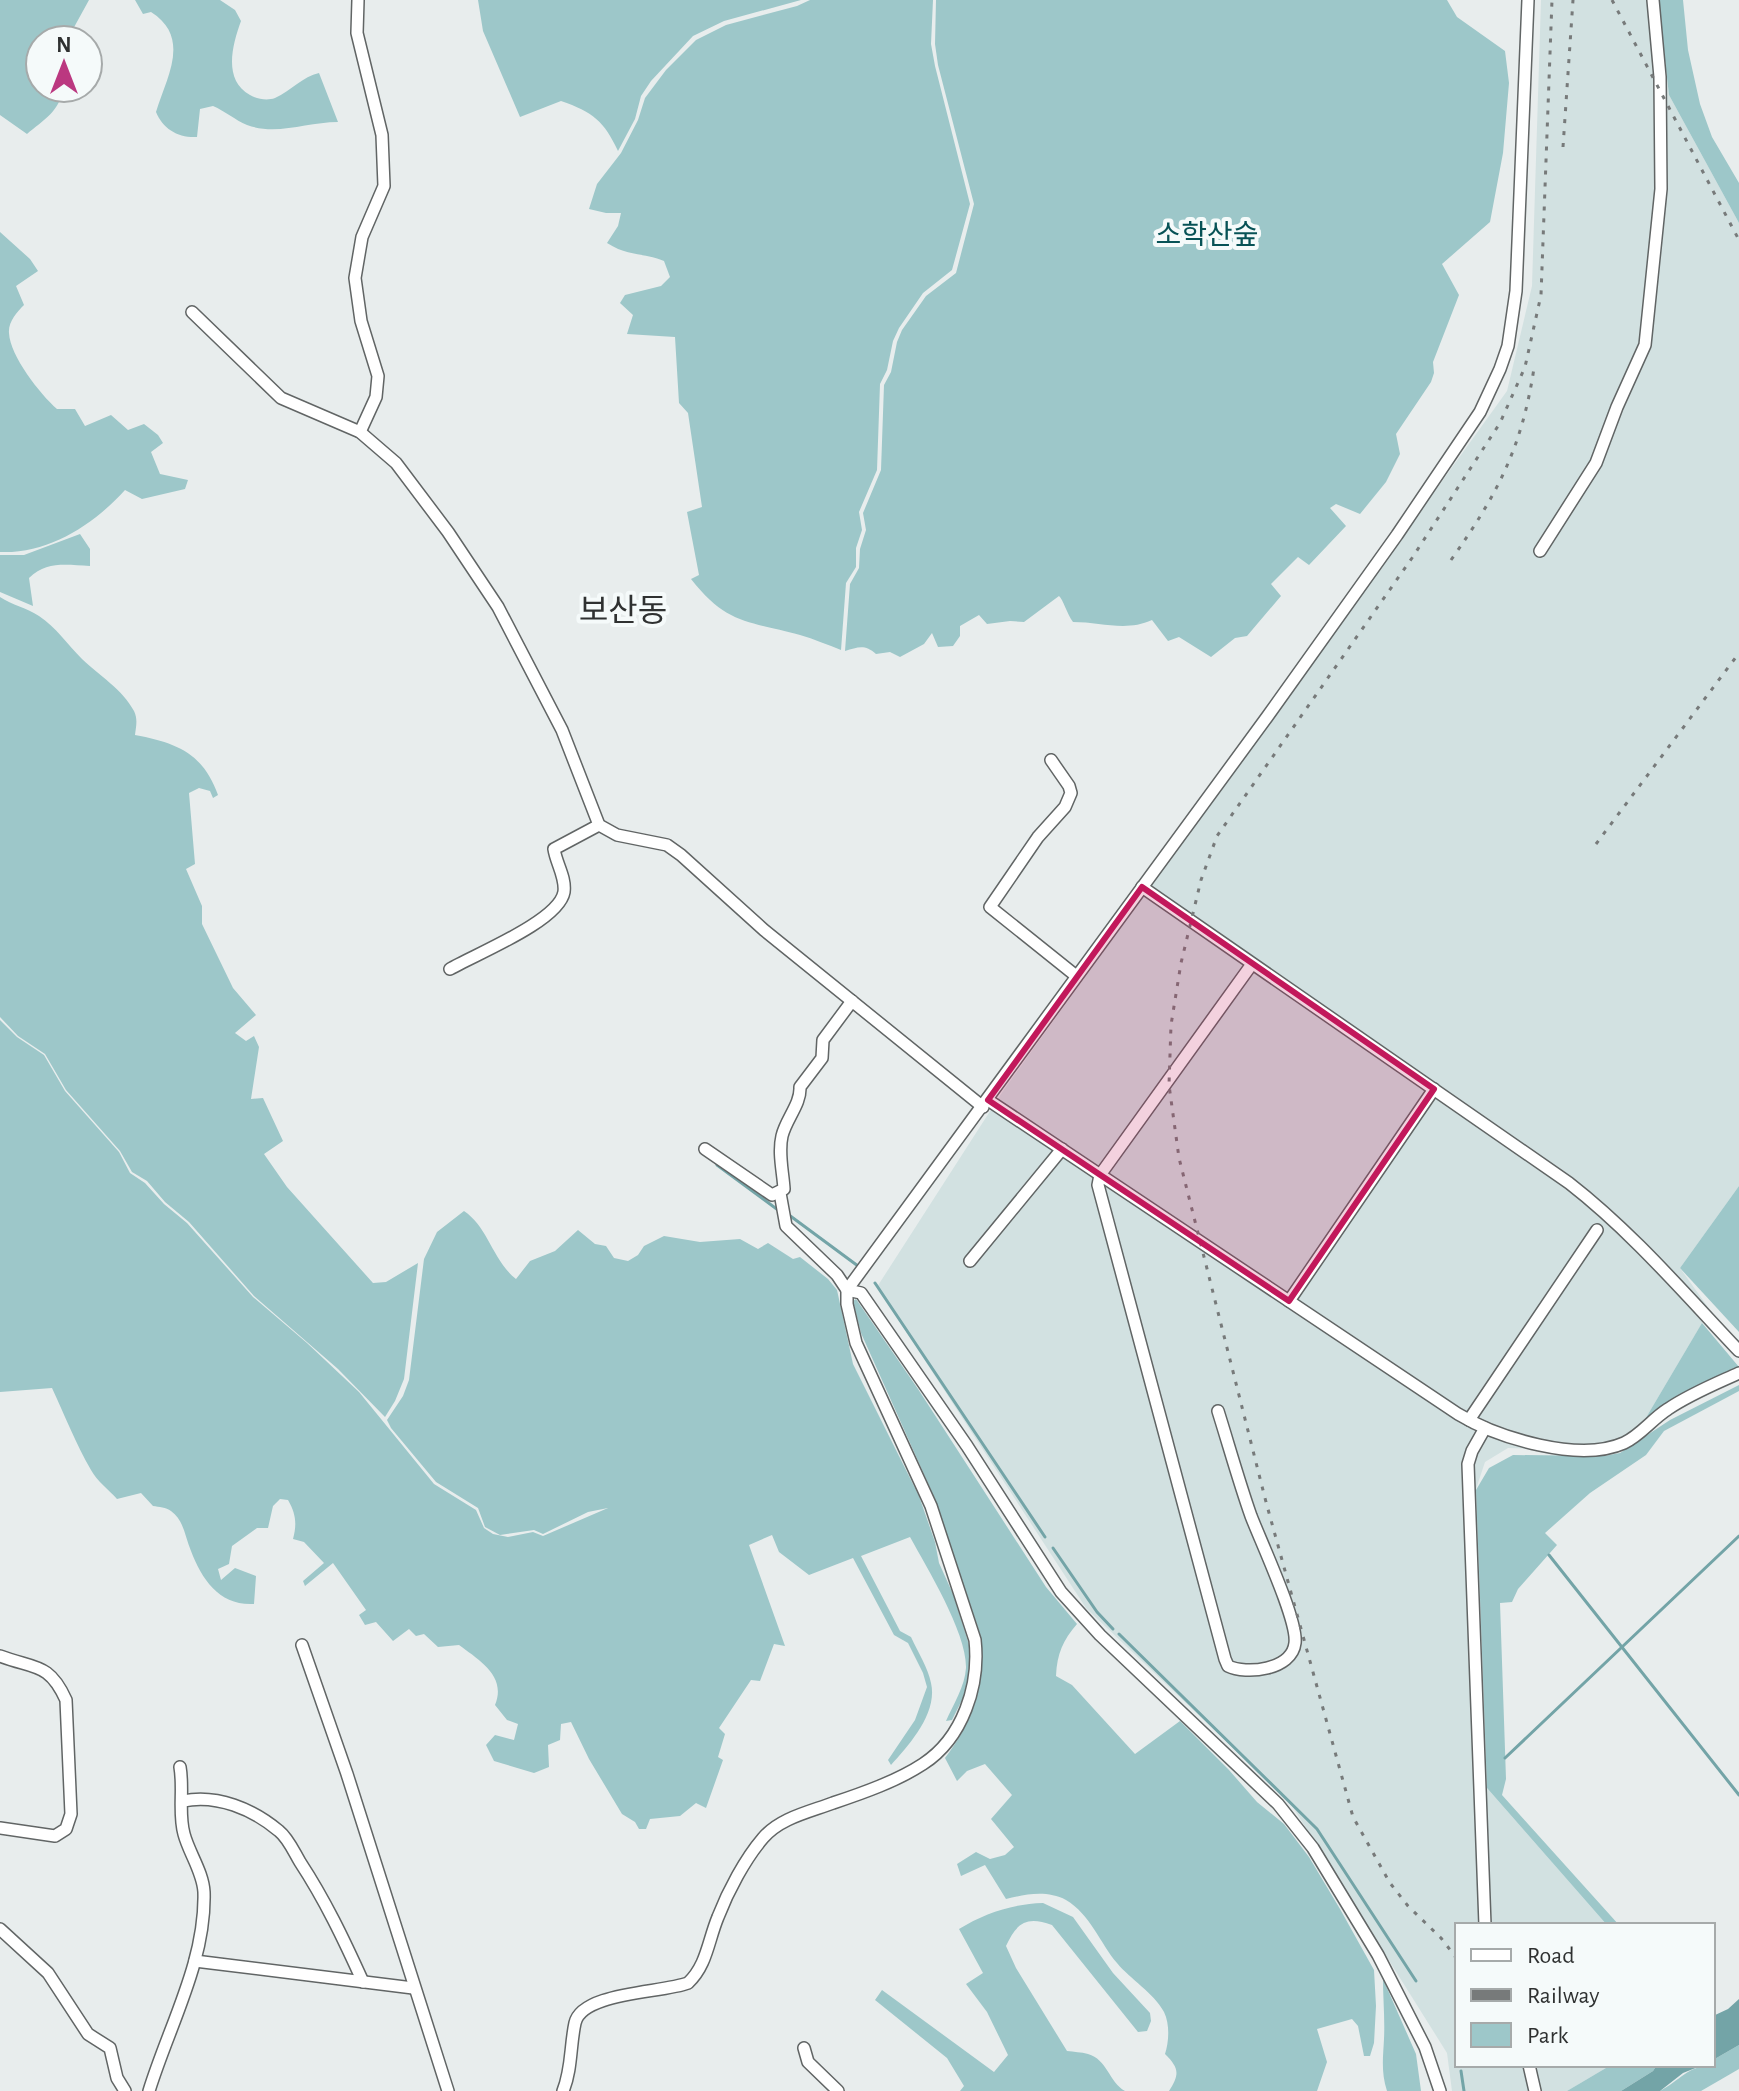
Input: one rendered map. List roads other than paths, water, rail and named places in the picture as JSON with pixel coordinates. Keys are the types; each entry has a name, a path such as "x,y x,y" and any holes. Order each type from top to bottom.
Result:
{"street":[{"path":"358,0 357,33 382,135 384,186 362,237 356,265 361,321 378,376 376,397 360,432"},
{"path":"847,1290 1397,535 1480,412 1500,369 1510,337 1516,291 1528,0"},
{"path":"1540,551 1596,463 1645,345 1661,189 1660,77 1653,0"},
{"path":"192,312 240,362 281,398 360,432 396,463 448,532 498,607 557,719 599,825 617,835 653,841 674,850 764,930 986,1103 1062,1149 1469,1420 1508,1437 1574,1449 1622,1444 1681,1400 1739,1373"},
{"path":"1051,760 1071,793 1065,807 1038,837 990,907 1075,975"},
{"path":"450,969 529,927 554,910 561,901 564,882 554,849 599,825"},
{"path":"1142,887 1599,1207 1642,1247 1739,1351"},
{"path":"1218,1411 1296,1641 1289,1656 1252,1671 1235,1670 1228,1666 1225,1659 1098,1185 1100,1175 1252,964"},
{"path":"563,2091 572,2057 575,2021 579,2014 600,2001 676,1988 698,1974 718,1917 762,1838 774,1827 803,1813 867,1790 926,1762 955,1729 966,1711 976,1672 975,1640 931,1506 856,1343 847,1290 837,1275 786,1226 782,1205 782,1136 801,1093 800,1087 822,1058 823,1040 852,1001"},
{"path":"1289,1301 1434,1089"},
{"path":"705,1149 782,1205"},
{"path":"970,1261 1062,1149"},
{"path":"1469,1420 1597,1230"},
{"path":"847,1290 861,1293 967,1446 1061,1592 1100,1635 1278,1804 1313,1848 1378,1955 1425,2047 1440,2091"},
{"path":"1485,1428 1468,1464 1485,1923"},
{"path":"302,1645 343,1760 448,2091"},
{"path":"0,1656 44,1670 60,1687 66,1700 72,1804 66,1829 55,1836 0,1828"},
{"path":"149,2091 195,1961 204,1891 184,1836 180,1767"},
{"path":"183,1801 204,1797 245,1809 282,1833 335,1921 363,1982"},
{"path":"0,1929 48,1973 88,2034 110,2048 117,2078 125,2091"},
{"path":"195,1961 413,1988"},
{"path":"804,2048 808,2062 838,2091"},
{"path":"1529,2067 1535,2091"}],"waterway":[{"path":"717,1165 778,1210"},
{"path":"789,1215 858,1266"},
{"path":"875,1283 1045,1537"},
{"path":"1505,1758 1739,1536"},
{"path":"1053,1548 1097,1612 1113,1629"},
{"path":"1549,1555 1739,1795"},
{"path":"1119,1634 1317,1829 1416,1981"},
{"path":"1461,2071 1464,2091"}],"railway":[{"path":"1455,1956 1390,1883 1353,1817 1266,1502 1179,1158 1169,1085 1171,1025 1181,963 1201,880 1217,836 1412,558 1500,423 1525,367 1541,295 1552,0"},
{"path":"1563,147 1573,0"},
{"path":"1612,0 1739,240"},
{"path":"1451,560 1482,514 1515,447 1534,368"},
{"path":"1596,844 1739,653"}],"district":[{"name":"보산동","path":"623,610"}],"park label":[{"name":"소학산숲","path":"1207,234"}]}
